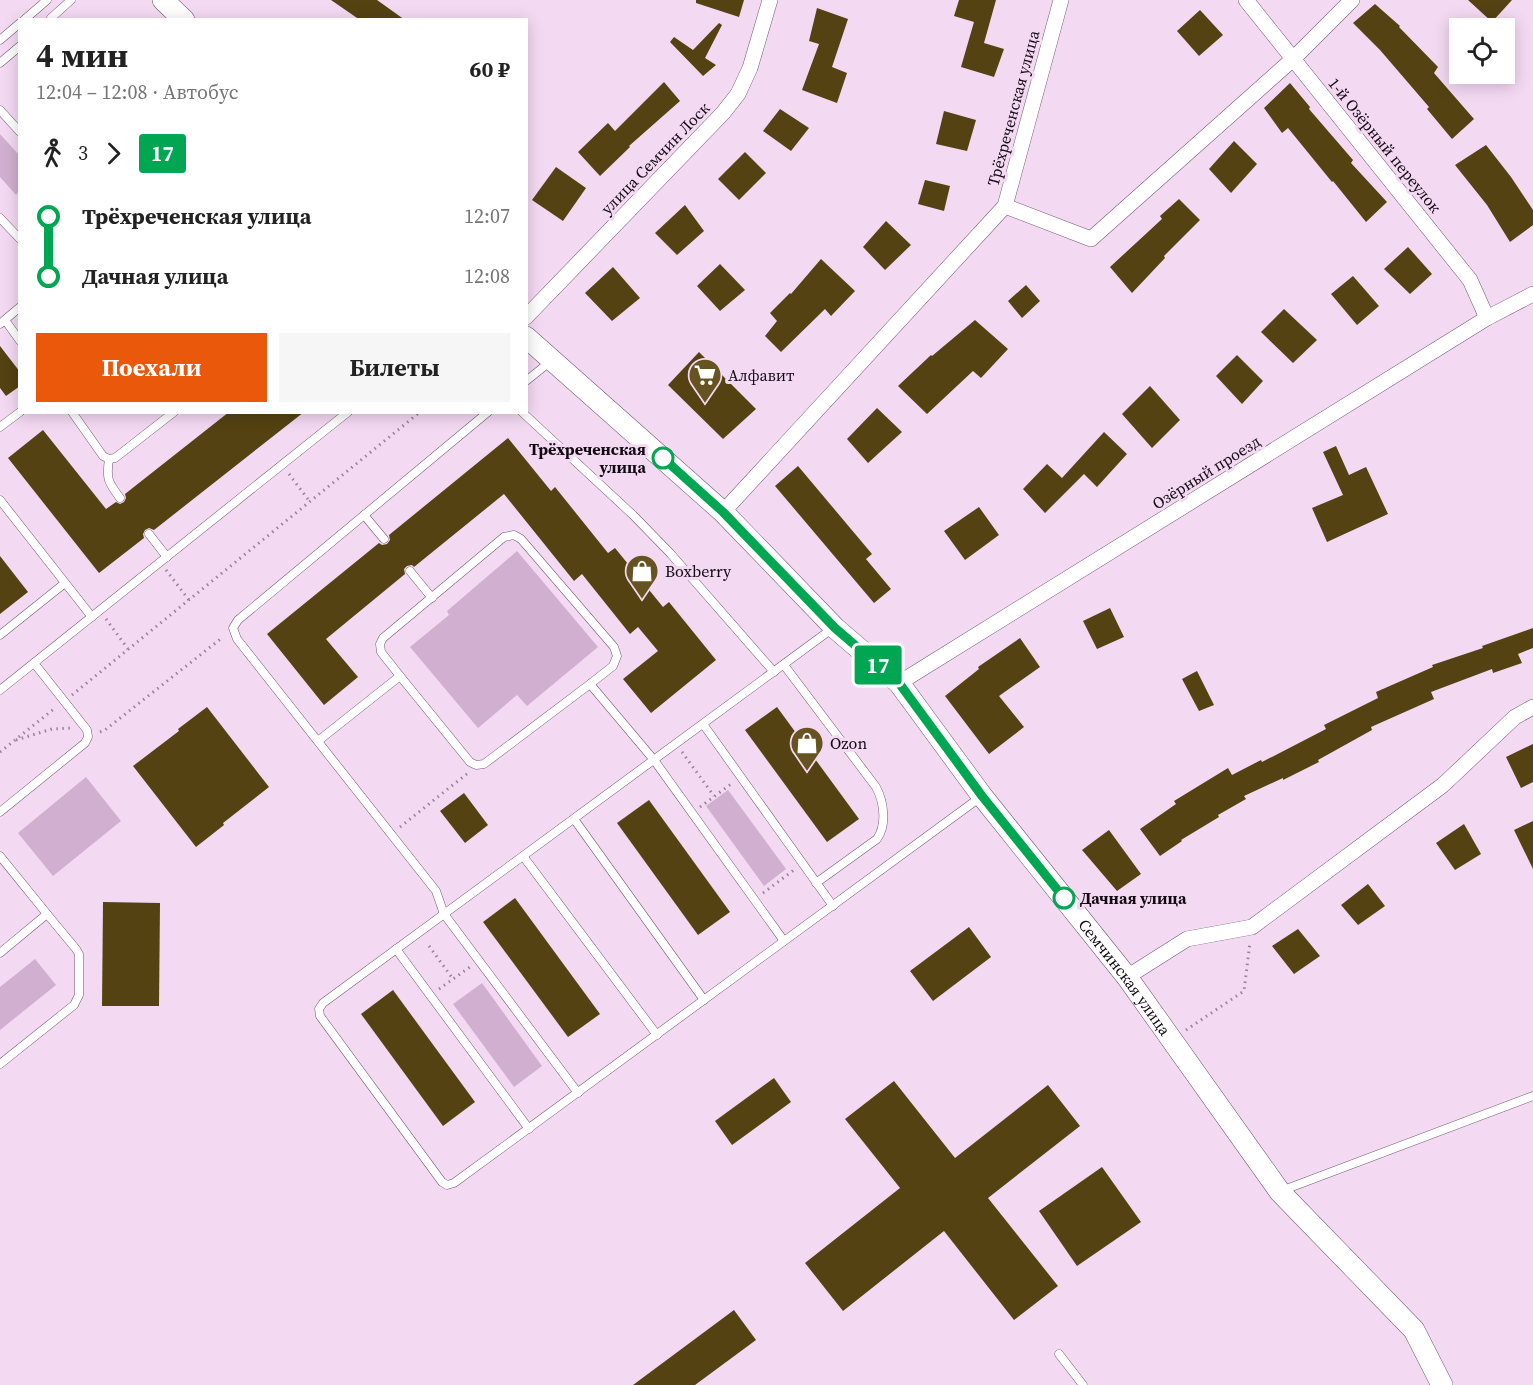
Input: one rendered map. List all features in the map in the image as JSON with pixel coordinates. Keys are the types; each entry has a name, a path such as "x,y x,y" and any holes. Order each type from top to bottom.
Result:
{"street":[{"path":"163,0 182,18"},
{"name":"улица Семчин Лоск","path":"528,315 723,113 738,94 750,68 770,0"},
{"name":"Трёхреченская улица","path":"723,512 1005,206 1061,0"},
{"name":"1-й Озёрный переулок","path":"1246,0 1470,280 1487,318"},
{"path":"1005,206 1091,239 1293,59 1352,0"},
{"name":"Озёрный проезд","path":"899,683 1487,318 1533,294"},
{"name":"Семчинская улица","path":"528,339 723,512 835,628 899,683 982,796 1127,977 1280,1191 1414,1330 1442,1385"},
{"path":"1127,977 1187,939 1252,927 1443,785 1515,717 1533,707"}],"lane":[{"path":"26,18 46,0"},
{"path":"52,18 72,0"},
{"path":"0,40 18,26"},
{"path":"0,63 18,48"},
{"path":"0,110 18,130"},
{"path":"0,218 18,237"},
{"path":"18,309 2,322 18,338"},
{"path":"528,379 552,360"},
{"path":"0,428 18,414"},
{"path":"73,414 104,456 109,459 115,458 171,414"},
{"path":"0,690 346,414"},
{"path":"486,414 238,620 233,628 237,639 436,891 444,914 578,1093"},
{"path":"524,414 633,515 774,672"},
{"path":"109,459 107,479 120,498"},
{"path":"1,502 92,617"},
{"path":"364,515 384,539"},
{"path":"149,534 164,560"},
{"path":"514,535 521,539 614,647 617,656 613,666 590,684 484,764 476,765 463,754 381,652 380,644 383,638 432,598 504,537 514,535"},
{"path":"410,571 432,598"},
{"path":"0,635 65,583"},
{"path":"835,628 323,1003 319,1009 320,1016 442,1182 447,1185 454,1183 982,796"},
{"path":"0,812 85,743 88,737 87,730 34,663"},
{"path":"784,665 876,787 882,806 882,833 877,839 816,883"},
{"path":"318,741 400,676"},
{"path":"590,684 654,760 784,941"},
{"path":"703,724 833,906"},
{"path":"574,819 704,1000"},
{"path":"0,856 79,954 79,995 74,1005 0,1065"},
{"path":"523,856 657,1035"},
{"path":"0,952 47,914"},
{"path":"396,949 529,1129"},
{"path":"1280,1191 1533,1096"},
{"path":"1059,1354 1083,1385"}],"path":[{"path":"0,752 418,414"},
{"path":"282,465 310,502"},
{"path":"164,560 189,600"},
{"path":"99,610 128,649"},
{"path":"88,737 105,730 233,628"},
{"path":"15,740 52,729 72,728"},
{"path":"681,750 714,796"},
{"path":"391,833 468,773"},
{"path":"692,813 741,777"},
{"path":"754,899 802,863"},
{"path":"1172,1040 1244,991 1252,927"},
{"path":"429,946 453,979"},
{"path":"430,996 479,960"}],"shaded area":[{"path":"0,134 18,154 18,192 16,195 0,177"},
{"path":"517,551 598,647 527,706 517,695 478,728 410,647 449,615 447,611"},
{"path":"86,777 121,821 53,876 18,833"},
{"path":"728,790 786,869 764,886 706,806"},
{"path":"35,959 56,985 0,1030 0,987"},
{"path":"482,983 542,1066 514,1087 453,1004"}],"building":[{"path":"331,0 377,0 402,18 357,18"},
{"path":"696,0 744,0 739,17 696,3"},
{"path":"959,0 996,0 984,43 1004,49 994,77 961,67 974,22 954,16"},
{"path":"1468,0 1512,0 1496,18 1488,18"},
{"path":"1375,4 1400,26 1438,67 1434,73 1474,119 1452,139 1427,109 1429,107 1380,50 1353,23"},
{"path":"817,8 848,19 832,67 847,73 837,103 802,90 819,44 809,41"},
{"path":"1200,10 1223,35 1199,56 1177,31"},
{"path":"719,23 722,25 705,58 716,65 703,76 670,42 674,37 693,50"},
{"path":"664,82 680,101 629,146 600,176 578,152 608,123 615,131"},
{"path":"1290,83 1353,160 1351,163 1387,202 1366,222 1288,128 1282,133 1264,108"},
{"path":"780,109 809,128 791,151 763,131"},
{"path":"944,111 976,120 967,151 936,144"},
{"path":"1234,141 1257,164 1231,193 1209,169"},
{"path":"1486,145 1533,210 1533,225 1510,242 1487,205 1455,165"},
{"path":"745,152 766,173 739,200 718,179"},
{"path":"556,167 586,188 563,221 532,200"},
{"path":"925,180 950,186 944,211 918,204"},
{"path":"1179,199 1200,220 1164,256 1165,258 1132,293 1110,267 1162,219 1160,216"},
{"path":"685,205 704,231 677,255 655,233"},
{"path":"886,221 911,245 885,270 863,247"},
{"path":"1408,247 1432,274 1410,294 1384,269"},
{"path":"821,259 855,291 831,316 825,309 781,352 765,336 777,321 770,313 791,294"},
{"path":"720,264 745,290 720,311 697,286"},
{"path":"613,267 640,298 612,321 585,293"},
{"path":"1353,276 1379,306 1357,325 1331,294"},
{"path":"1026,285 1040,301 1022,318 1008,301"},
{"path":"1284,309 1317,340 1293,363 1261,332"},
{"path":"975,320 1008,349 981,378 973,371 927,414 898,386 931,355"},
{"path":"0,346 18,369 18,387 6,396 0,388"},
{"path":"699,352 756,409 723,439 668,385"},
{"path":"1237,355 1263,381 1242,404 1216,376"},
{"path":"1150,386 1180,420 1152,448 1122,414"},
{"path":"877,408 902,432 868,463 847,439"},
{"path":"226,414 301,414 154,530 149,528 145,530 144,538 99,573 8,458 43,430 106,509 116,502 120,504 124,502 125,494"},
{"path":"1104,432 1127,454 1097,487 1084,474 1045,513 1023,489 1047,464 1062,478"},
{"path":"508,438 551,491 555,487 608,553 615,548 663,607 669,602 716,660 651,713 623,679 658,651 638,627 630,634 582,574 574,581 504,494 414,567 407,566 404,569 405,574 326,639 358,677 324,705 267,634 379,543 387,544 390,540 389,535"},
{"path":"1336,446 1349,475 1366,467 1388,514 1327,542 1312,508 1343,495 1323,452"},
{"path":"798,466 872,554 866,559 891,589 874,603 775,486"},
{"path":"979,507 999,535 965,560 944,531"},
{"path":"0,556 28,592 0,614"},
{"path":"1110,608 1124,637 1097,649 1083,621"},
{"path":"1533,628 1533,648 1518,654 1522,663 1493,673 1492,669 1431,692 1434,699 1371,727 1372,730 1318,760 1319,762 1244,796 1246,799 1218,815 1219,817 1160,856 1140,829 1176,804 1174,801 1228,768 1232,775 1261,760 1262,762 1326,729 1324,725 1378,698 1376,692 1433,667 1432,665"},
{"path":"1020,638 1040,667 999,696 1024,727 989,754 945,696 979,669 978,667"},
{"path":"1197,671 1214,705 1199,711 1182,679"},
{"path":"207,707 269,787 196,847 133,766"},
{"path":"777,707 859,819 827,842 745,730"},
{"path":"1533,744 1533,782 1521,788 1506,757"},
{"path":"464,793 488,825 465,843 440,811"},
{"path":"649,800 730,912 698,935 617,823"},
{"path":"1533,821 1533,869 1514,830"},
{"path":"1464,824 1481,854 1455,870 1436,843"},
{"path":"1109,830 1141,874 1117,891 1082,850"},
{"path":"1368,884 1385,906 1358,925 1341,905"},
{"path":"515,898 600,1014 568,1037 483,922"},
{"path":"103,902 160,903 159,1006 102,1006"},
{"path":"969,927 991,957 933,1001 910,971"},
{"path":"1298,929 1320,956 1294,974 1272,946"},
{"path":"393,990 475,1102 443,1126 361,1014"},
{"path":"774,1078 791,1102 732,1145 715,1121"},
{"path":"894,1081 955,1158 1048,1085 1080,1126 988,1198 1058,1286 1014,1320 944,1231 843,1311 805,1263 900,1188 845,1119"},
{"path":"1102,1167 1141,1222 1077,1266 1039,1211"},
{"path":"734,1310 756,1340 695,1385 633,1385"}],"bus line":[{"name":"17","path":"663,458 723,512 835,628 899,683 982,796 1064,898"}],"place":[{"name":"Алфавит","path":"705,404"},
{"name":"Трёхреченская улица","path":"663,458"},
{"name":"Boxberry","path":"642,600"},
{"name":"Ozon","path":"807,772"},
{"name":"Дачная улица","path":"1064,898"}]}
